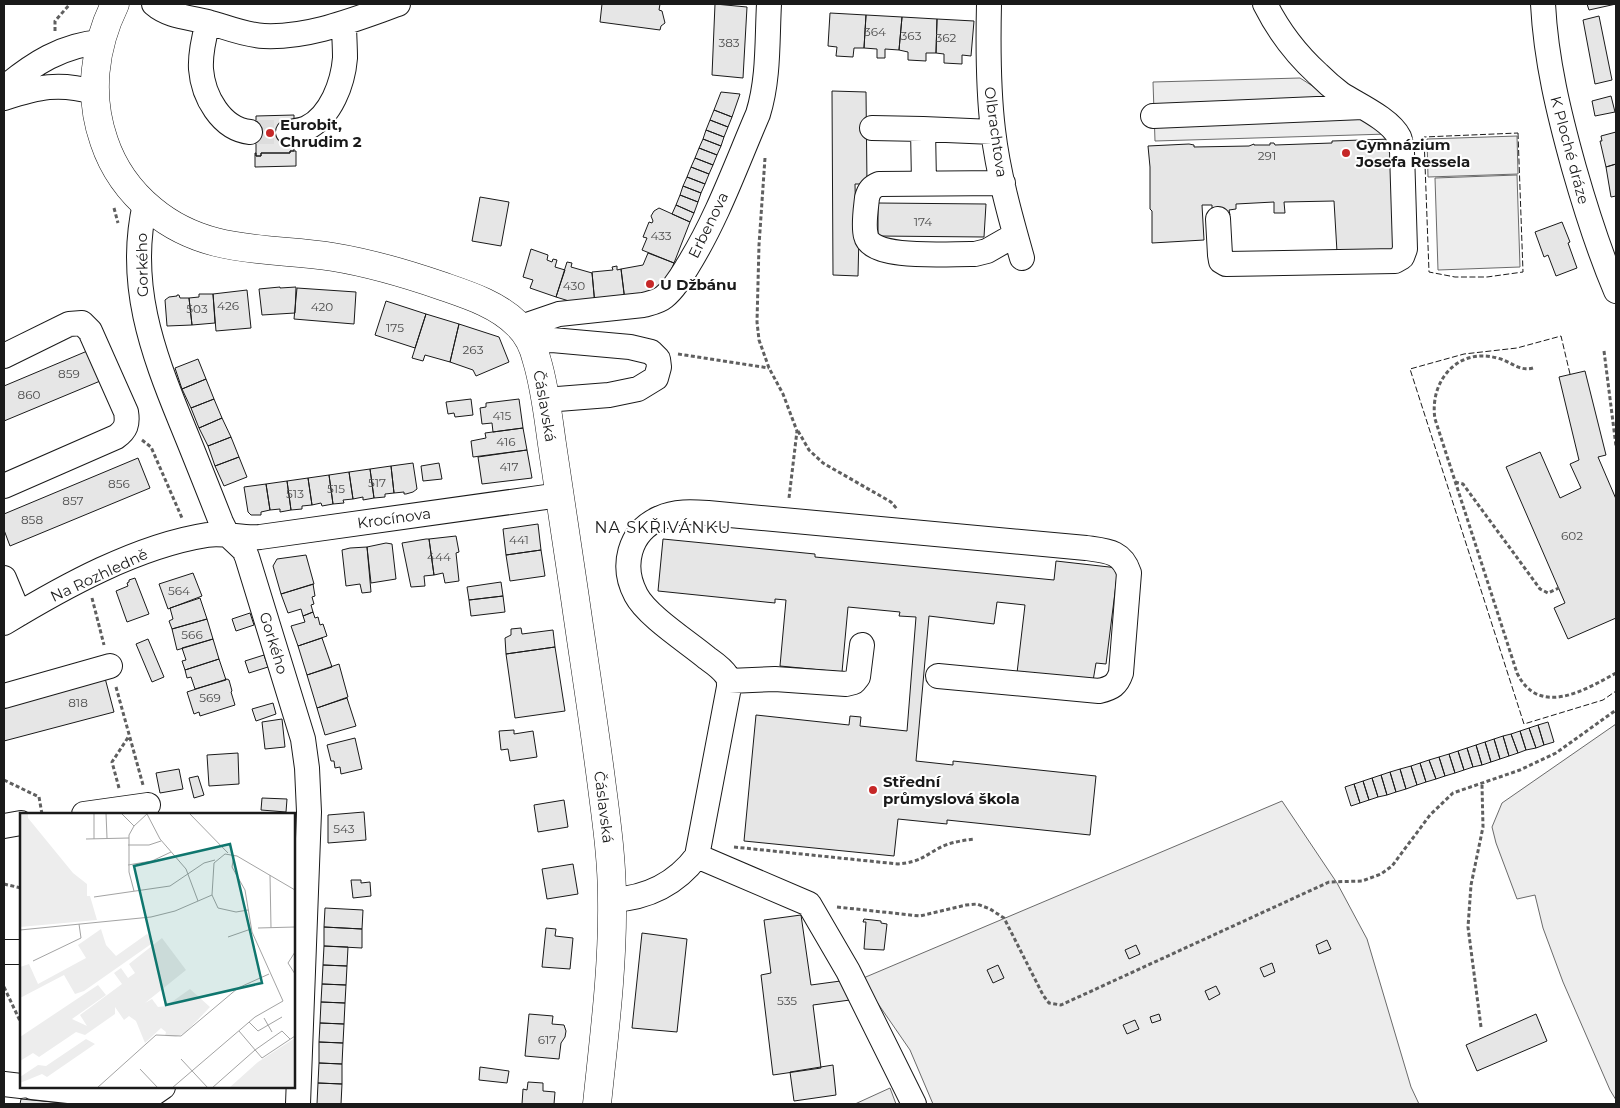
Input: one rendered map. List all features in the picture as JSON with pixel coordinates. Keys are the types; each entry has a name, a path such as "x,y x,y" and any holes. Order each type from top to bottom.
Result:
{"main road":[{"path":"115,4 101,42 96,66 94,92 98,119 108,151 124,181 145,204 168,223 199,238 232,246 336,258 404,274 480,300 504,312 526,335"},
{"name":"Čáslavská","path":"526,335 537,360 545,400 608,838 612,900 610,967 597,1104"}],"street":[{"path":"154,4 165,12 262,36 297,34 344,23 398,4"},
{"path":"182,4 208,22"},
{"name":"Erbenova","path":"526,335 559,314 643,305 656,302 673,288 698,250 710,227 758,114 765,84 768,4"},
{"name":"Olbrachtova","path":"989,4 989,88 993,132 1003,183 1022,258"},
{"path":"1218,219 1220,255 1221,260 1226,264 1395,260 1402,258 1405,249 1400,141 1390,126 1339,92 1301,58 1274,21 1266,4"},
{"name":"K Ploché dráze","path":"1542,4 1548,64 1559,115 1587,212 1616,291"},
{"path":"208,22 201,67 206,92 223,119 238,130 250,132"},
{"path":"288,132 307,128 314,123 334,98 345,59 344,23"},
{"path":"4,88 56,52 82,44 101,42"},
{"path":"4,98 26,91 58,86 94,92"},
{"path":"1153,116 1363,107"},
{"path":"872,128 993,132"},
{"path":"923,130 924,184"},
{"path":"1003,183 879,184 872,187 868,192 866,236 873,246 881,250 897,253 975,254 987,251 1016,235"},
{"name":"Gorkého","path":"145,204 140,244 140,280 149,334 162,374 228,534 248,556 303,739 307,768 309,812 298,1010 298,1104"},
{"path":"4,356 69,324 82,323 90,331 126,412 127,420 123,433 116,437 4,486"},
{"path":"526,335 552,340 642,349 651,352 658,360 659,368 656,378 628,392 545,400"},
{"name":"Krocínova","path":"228,534 251,538 260,537 560,495"},
{"path":"612,900 640,897 657,890 688,868 699,850 729,687 729,681 720,668 655,617 637,598 630,583 628,559 631,546 638,534 646,526 659,518 680,513 708,513 1103,550 1117,555 1125,562 1129,573 1121,672 1117,683 1110,688 1099,690 938,676"},
{"name":"Na Rozhledně","path":"11,618 99,571 134,556 205,535 228,534"},
{"path":"4,578 11,618"},
{"path":"729,681 775,680 846,684 854,682 858,677 862,645"},
{"path":"4,696 110,666"},
{"path":"91,813 148,805"},
{"path":"4,826 20,824"},
{"path":"699,850 809,904 848,971 914,1104"},
{"path":"4,952 20,952"},
{"path":"4,1084 20,1086"},
{"path":"41,1088 141,1099 150,1096 161,1088"}],"path":[{"path":"55,21 70,4"},
{"path":"759,245 757,322 759,340 769,368 783,394 797,431 809,450 823,463 891,502 921,533"},
{"path":"642,349 769,368"},
{"path":"1604,352 1616,446"},
{"path":"1533,368 1523,370 1497,358 1480,357 1472,358 1453,366 1440,382 1434,396 1435,419 1522,684 1528,690 1537,694 1557,697 1580,692 1616,673"},
{"path":"126,428 151,447 185,525"},
{"path":"786,521 797,431"},
{"path":"1455,482 1463,484 1540,589 1548,593 1559,588"},
{"path":"91,597 148,805"},
{"path":"809,904 920,916 978,904 1004,918 1043,995 1050,1003 1061,1005 1321,885 1340,880 1362,881 1381,874 1392,866 1430,815 1452,794 1482,785 1556,753 1616,710"},
{"path":"124,808 112,762 129,735"},
{"path":"4,780 39,797 42,813"},
{"path":"1481,1027 1468,927 1471,885 1482,826 1482,785"},
{"path":"699,850 898,864 912,863 928,856 943,846 958,841 975,839"},
{"path":"4,884 20,888"},
{"path":"4,987 20,1021"}],"shaded area":[{"path":"1300,78 1388,134 1155,141 1153,82"},
{"path":"1517,136 1518,174 1428,177 1427,139"},
{"path":"1517,175 1520,267 1438,270 1435,178"},
{"path":"1616,724 1616,1100 1563,982 1543,928 1535,895 1517,899 1492,827 1502,803"},
{"path":"1282,801 1337,883 1367,939 1411,1087 1419,1104 933,1104 910,1050 861,979"},
{"path":"890,1088 896,1104 855,1104"}],"building":[{"path":"602,4 660,4 659,10 662,11 665,23 661,26 660,30 600,22"},
{"path":"715,4 747,7 743,78 712,75"},
{"path":"1587,4 1616,4 1589,10"},
{"path":"830,13 866,15 864,48 854,48 853,57 836,56 837,47 828,46"},
{"path":"866,15 902,17 899,50 885,49 885,58 877,58 877,49 864,48"},
{"path":"1599,16 1612,80 1595,84 1583,20"},
{"path":"902,17 937,19 936,53 926,53 926,61 908,60 908,52 899,50"},
{"path":"937,19 974,21 971,56 962,55 962,64 944,63 944,54 936,53"},
{"path":"832,91 866,92 867,184 855,184 856,234 859,235 858,276 833,275"},
{"path":"721,92 740,94 732,117 714,110"},
{"path":"1611,96 1615,112 1595,116 1592,101"},
{"path":"714,110 732,117 728,127 710,120"},
{"path":"294,115 294,151 290,151 290,153 261,153 261,156 256,156 256,116"},
{"path":"710,120 728,127 724,137 706,130"},
{"path":"706,130 724,137 721,146 703,139"},
{"path":"1616,132 1616,164 1606,167 1600,141 1602,141 1601,136"},
{"path":"703,139 721,146 717,155 699,148"},
{"path":"1391,139 1394,250 1337,252 1334,201 1284,202 1285,213 1274,213 1274,202 1236,204 1236,209 1229,210 1230,215 1219,215 1212,211 1212,205 1202,205 1204,240 1152,243 1148,146 1189,144 1194,145 1194,147 1249,146 1254,144 1270,145 1270,143 1275,145"},
{"path":"699,148 717,155 713,165 695,158"},
{"path":"290,151 296,151 296,166 255,167 255,153 256,156 261,156 261,153 290,153"},
{"path":"695,158 713,165 709,174 691,167"},
{"path":"1616,164 1616,196 1611,197 1606,167"},
{"path":"691,167 709,174 705,184 687,177"},
{"path":"687,177 705,184 701,193 683,186"},
{"path":"683,186 701,193 698,202 680,195"},
{"path":"680,195 698,202 694,213 676,205"},
{"path":"480,197 509,202 501,246 472,241"},
{"path":"878,203 986,204 984,237 878,236"},
{"path":"676,205 694,213 690,222 672,214"},
{"path":"659,208 690,222 674,263 642,250 647,238 643,237 649,222 652,223 653,221 651,216"},
{"path":"1562,222 1577,268 1556,276 1548,255 1544,257 1535,232"},
{"path":"531,249 548,255 547,260 552,262 553,259 557,260 555,267 565,270 556,297 530,288 533,280 523,277"},
{"path":"648,253 674,263 663,291 625,301 621,269 643,265"},
{"path":"567,262 572,263 571,267 592,273 595,305 582,305 556,297"},
{"path":"617,266 617,270 621,269 625,301 595,305 592,272 613,270 612,267"},
{"path":"296,287 295,313 262,315 259,289"},
{"path":"297,288 356,292 354,324 294,319"},
{"path":"247,290 251,328 216,331 213,294"},
{"path":"199,294 213,294 215,323 192,325 189,298 199,297"},
{"path":"177,295 180,298 189,298 192,325 167,326 165,300"},
{"path":"386,301 426,314 415,348 375,335"},
{"path":"426,314 459,324 450,362 425,355 423,361 412,358"},
{"path":"459,324 499,337 509,362 476,376 473,370 450,362"},
{"path":"92,349 105,379 4,421 4,386"},
{"path":"198,359 206,379 182,389 175,368"},
{"path":"1585,371 1606,455 1598,457 1616,499 1616,618 1568,639 1554,608 1565,603 1506,467 1540,452 1560,498 1581,488 1570,464 1579,460 1559,377"},
{"path":"206,379 214,399 191,408 182,389"},
{"path":"214,399 222,418 199,428 191,408"},
{"path":"471,399 473,415 455,417 454,413 448,414 446,402"},
{"path":"519,399 523,428 493,432 492,423 482,424 480,408 486,407 486,403"},
{"path":"222,418 231,437 208,446 199,428"},
{"path":"523,428 527,450 473,457 471,441 486,438 485,433"},
{"path":"231,437 239,457 215,466 208,446"},
{"path":"527,450 532,478 482,484 478,457"},
{"path":"239,457 247,477 224,486 215,466"},
{"path":"138,458 150,488 10,546 4,530 4,514"},
{"path":"413,463 417,489 406,494 404,492 394,493 391,466"},
{"path":"439,463 442,479 423,481 421,466"},
{"path":"391,466 394,493 385,494 385,497 374,498 370,469"},
{"path":"370,469 374,498 363,500 363,497 353,499 349,472"},
{"path":"349,472 353,499 343,500 344,503 333,504 329,475"},
{"path":"329,475 333,504 322,506 321,503 312,505 308,478"},
{"path":"308,478 312,505 302,506 302,509 291,510 287,481"},
{"path":"287,481 291,510 280,512 280,509 270,510 266,484"},
{"path":"266,484 270,510 261,512 261,515 251,515 248,512 244,487"},
{"path":"538,524 541,550 506,555 503,529"},
{"path":"456,536 459,552 456,553 459,581 445,583 443,573 434,575 429,539"},
{"path":"429,539 434,575 424,576 425,586 411,587 402,543"},
{"path":"663,539 815,554 815,557 1054,580 1056,561 1118,568 1106,664 1096,663 1093,681 1017,673 1025,605 997,602 994,624 929,616 916,761 953,765 953,761 1096,776 1090,835 947,820 947,824 898,819 894,856 744,841 756,715 849,725 850,716 861,717 860,726 907,731 916,617 899,616 900,612 848,607 842,672 780,666 786,600 775,599 775,603 658,591"},
{"path":"386,543 392,544 396,579 371,583 367,547"},
{"path":"367,547 371,592 362,593 360,584 346,586 342,550"},
{"path":"541,550 545,576 510,581 506,555"},
{"path":"306,555 314,584 281,594 273,566 277,559"},
{"path":"193,573 202,596 168,609 159,584"},
{"path":"135,578 149,614 127,622 116,591 128,586 129,580"},
{"path":"501,582 503,596 469,600 467,587"},
{"path":"313,584 315,596 312,597 314,604 311,605 313,612 303,616 301,609 288,613 281,594"},
{"path":"503,596 505,612 471,616 469,600"},
{"path":"200,598 207,619 172,629 169,621 173,619 170,608"},
{"path":"313,612 315,618 318,617 320,625 323,624 327,636 298,646 291,626 305,622 303,616"},
{"path":"250,613 254,625 236,631 232,619"},
{"path":"207,619 213,639 177,650 172,629"},
{"path":"521,628 522,634 553,630 555,647 506,654 505,638 511,635 511,629"},
{"path":"322,638 332,667 307,675 298,646"},
{"path":"148,639 164,677 152,682 136,644"},
{"path":"213,639 219,659 185,670 182,661 186,660 182,648"},
{"path":"555,647 565,711 515,718 506,654"},
{"path":"264,655 268,667 249,673 245,661"},
{"path":"219,659 226,680 195,689 191,677 187,678 185,670"},
{"path":"339,664 348,697 317,708 307,675"},
{"path":"105,678 114,712 4,741 4,704"},
{"path":"227,679 229,680 235,705 200,716 199,712 194,714 187,692"},
{"path":"347,698 356,726 325,735 317,708"},
{"path":"273,703 276,714 256,721 252,709"},
{"path":"282,719 285,747 265,749 262,722"},
{"path":"1548,722 1554,742 1544,745 1538,725"},
{"path":"1538,725 1544,745 1536,748 1529,728"},
{"path":"1529,728 1536,748 1526,750 1520,731"},
{"path":"514,730 514,734 533,731 537,757 510,761 508,749 501,750 499,731"},
{"path":"1520,731 1526,750 1518,753 1511,734"},
{"path":"1511,734 1518,753 1509,756 1503,736"},
{"path":"1503,736 1509,756 1500,759 1494,739"},
{"path":"355,738 362,769 341,774 340,767 335,768 334,761 331,761 327,745"},
{"path":"1494,739 1500,759 1491,762 1485,742"},
{"path":"1485,742 1491,762 1482,765 1476,745"},
{"path":"1476,745 1482,765 1473,767 1467,748"},
{"path":"1467,748 1473,767 1464,770 1458,751"},
{"path":"1458,751 1464,770 1455,773 1449,754"},
{"path":"238,753 239,784 209,786 207,755"},
{"path":"1449,754 1455,773 1445,776 1439,757"},
{"path":"1439,757 1445,776 1436,779 1429,760"},
{"path":"1429,760 1436,779 1426,782 1420,763"},
{"path":"1420,763 1426,782 1417,785 1411,766"},
{"path":"1411,766 1417,785 1406,789 1400,769"},
{"path":"179,769 183,789 160,793 156,773"},
{"path":"1400,769 1406,789 1396,792 1390,772"},
{"path":"1390,772 1396,792 1387,795 1381,775"},
{"path":"1381,775 1387,795 1378,797 1372,778"},
{"path":"198,776 204,795 194,798 189,778"},
{"path":"1372,778 1378,797 1369,800 1363,781"},
{"path":"1363,781 1369,800 1360,803 1354,784"},
{"path":"1354,784 1360,803 1351,806 1345,787"},
{"path":"262,798 287,799 286,812 261,810"},
{"path":"564,800 568,827 538,832 534,805"},
{"path":"364,812 366,840 328,843 328,815"},
{"path":"573,864 578,894 547,899 542,869"},
{"path":"351,880 361,880 361,883 370,882 371,896 353,898"},
{"path":"325,908 363,910 362,929 324,927"},
{"path":"801,915 811,985 848,980 850,1000 813,1005 821,1068 773,1075 761,975 771,973 764,920"},
{"path":"864,919 881,921 881,923 887,924 884,950 864,949 866,922 863,922"},
{"path":"324,927 362,929 362,948 324,946"},
{"path":"546,928 556,929 555,936 573,938 570,969 542,967"},
{"path":"642,933 687,939 677,1032 632,1028"},
{"path":"1327,940 1331,949 1319,954 1316,945"},
{"path":"1136,945 1140,954 1129,959 1125,950"},
{"path":"324,946 348,947 347,966 323,965"},
{"path":"1272,963 1275,972 1264,977 1260,968"},
{"path":"323,965 347,966 346,985 322,984"},
{"path":"998,965 1004,978 993,983 987,970"},
{"path":"322,984 346,985 345,1003 321,1002"},
{"path":"1216,986 1220,994 1209,1000 1205,991"},
{"path":"321,1002 345,1003 344,1024 320,1023"},
{"path":"529,1014 553,1016 552,1024 564,1025 566,1031 561,1043 559,1059 525,1056"},
{"path":"1159,1014 1161,1020 1152,1023 1150,1017"},
{"path":"1536,1014 1547,1041 1477,1071 1466,1045"},
{"path":"1135,1020 1139,1029 1127,1034 1123,1025"},
{"path":"320,1023 344,1024 343,1043 319,1042"},
{"path":"319,1042 343,1043 342,1064 319,1063"},
{"path":"319,1063 342,1064 342,1084 318,1083"},
{"path":"833,1065 836,1095 794,1101 790,1072"},
{"path":"480,1067 509,1071 507,1083 479,1080"},
{"path":"528,1082 543,1083 543,1091 555,1092 554,1104 522,1104 523,1089 527,1090"},
{"path":"318,1083 342,1084 341,1104 317,1104"},
{"path":"21,1099 73,1104 20,1104"}],"tunnel":[{"path":"250,132 288,132"}],"fence":[{"path":"1518,133 1523,272 1487,277 1455,277 1429,272 1424,137 1518,133"},
{"path":"1570,374 1561,336 1517,348 1464,354 1410,369 1524,724 1603,700 1616,691"}],"place":[{"name":"Eurobit, Chrudim 2","path":"270,133"},
{"name":"Gymnázium Josefa Ressela","path":"1346,153"},
{"name":"U Džbánu","path":"650,284"},
{"name":"Střední průmyslová škola","path":"873,790"}],"district":[{"name":"NA SKŘIVÁNKU","path":"663,527"}]}
